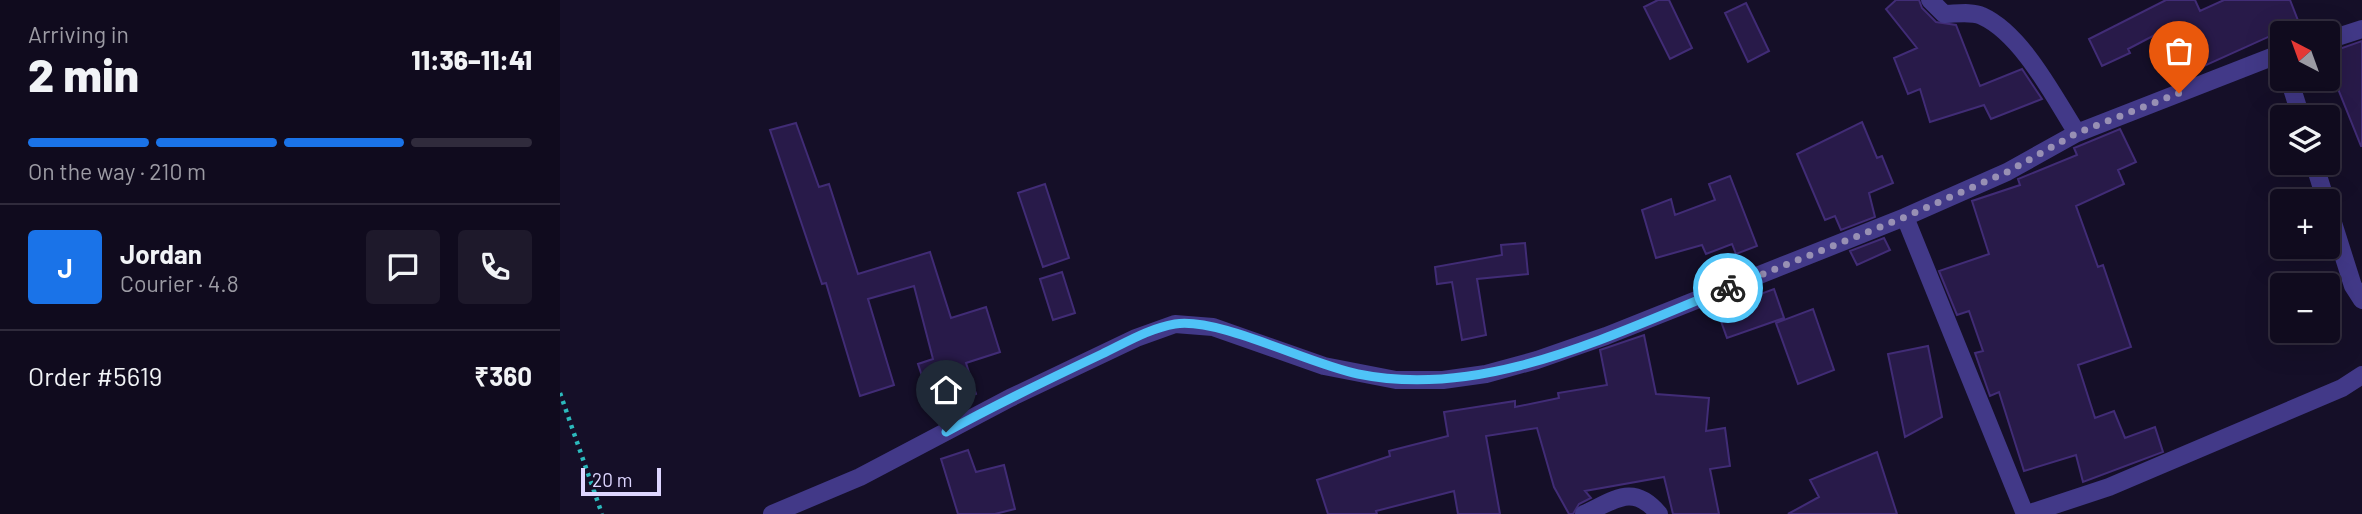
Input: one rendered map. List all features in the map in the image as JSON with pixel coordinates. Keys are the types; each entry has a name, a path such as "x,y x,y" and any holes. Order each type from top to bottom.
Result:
{"street":[{"path":"1930,0 1944,14 1980,15 2001,29 2024,53 2077,133"},
{"path":"2340,36 2362,29"},
{"path":"772,514 860,477 1010,398 1136,338 1175,324 1213,327 1358,374 1396,380 1443,380 1486,374 1595,340 1905,217 2007,172 2077,133 2270,59"},
{"path":"1905,217 2026,514 2122,481 2342,388 2362,375"},
{"path":"2340,245 2353,286 2362,300"},
{"path":"1584,514 1617,499 1635,495 1643,498 1659,514"}],"path":[{"path":"560,393 602,514"}],"building":[{"path":"1658,0 1669,0 1692,48 1670,59 1644,7"},
{"path":"1896,0 1919,0 1922,8 1936,22 1956,25 1980,86 2022,69 2042,99 1991,119 1984,105 1930,122 1920,89 1908,94 1894,58 1917,48 1886,9"},
{"path":"2166,0 2195,0 2200,11 2224,0 2290,0 2298,21 2270,21 2270,36 2193,71 2174,25 2128,49 2130,53 2102,66 2089,39"},
{"path":"1746,3 1769,51 1748,62 1725,13"},
{"path":"2362,41 2362,146 2339,91 2340,49"},
{"path":"1862,122 1877,158 1882,156 1893,183 1869,193 1875,217 1841,230 1835,216 1825,220 1797,154"},
{"path":"796,123 819,187 829,184 858,274 930,252 951,318 986,307 1000,352 966,363 976,394 933,409 918,364 933,359 914,286 868,299 894,385 860,396 826,283 822,284 770,130"},
{"path":"2120,129 2136,162 2118,170 2124,184 2076,206 2098,267 2103,265 2131,347 2078,365 2095,418 2114,411 2125,438 2155,427 2163,452 2083,482 2076,455 2024,471 1999,392 1990,396 1975,353 1983,351 1969,311 1957,315 1939,271 1989,254 1972,201 2020,185 2018,179 2077,155 2074,148"},
{"path":"1730,176 1757,246 1736,254 1732,244 1706,254 1702,245 1656,258 1642,210 1671,199 1675,215 1715,200 1709,184"},
{"path":"1045,184 1069,258 1043,267 1018,193"},
{"path":"1884,238 1890,250 1857,265 1850,251"},
{"path":"1525,243 1528,274 1477,279 1486,335 1462,340 1452,282 1437,284 1435,267 1502,255 1501,245"},
{"path":"1062,272 1075,313 1053,320 1040,279"},
{"path":"1774,289 1784,318 1727,338 1717,310"},
{"path":"1813,309 1834,370 1798,384 1776,323"},
{"path":"1644,335 1656,394 1709,398 1706,431 1725,428 1730,466 1710,469 1719,514 1673,514 1664,477 1585,491 1591,498 1579,504 1573,514 1569,514 1554,487 1537,428 1486,436 1500,514 1458,514 1454,491 1376,511 1377,514 1328,514 1317,480 1390,456 1389,451 1448,436 1444,412 1515,401 1515,407 1559,398 1558,393 1607,385 1600,350"},
{"path":"1928,346 1942,417 1905,437 1888,354"},
{"path":"968,450 976,472 1004,465 1015,509 995,514 958,514 941,459"},
{"path":"1877,452 1897,514 1788,514 1819,497 1810,480"}],"way so far":[{"path":"1728,288 1905,217 2007,172 2077,133 2179,93"}],"route":[{"path":"946,432 1136,338 1175,324 1192,323 1213,327 1324,366 1358,374 1396,380 1443,380 1486,374 1537,360 1728,288"}]}
